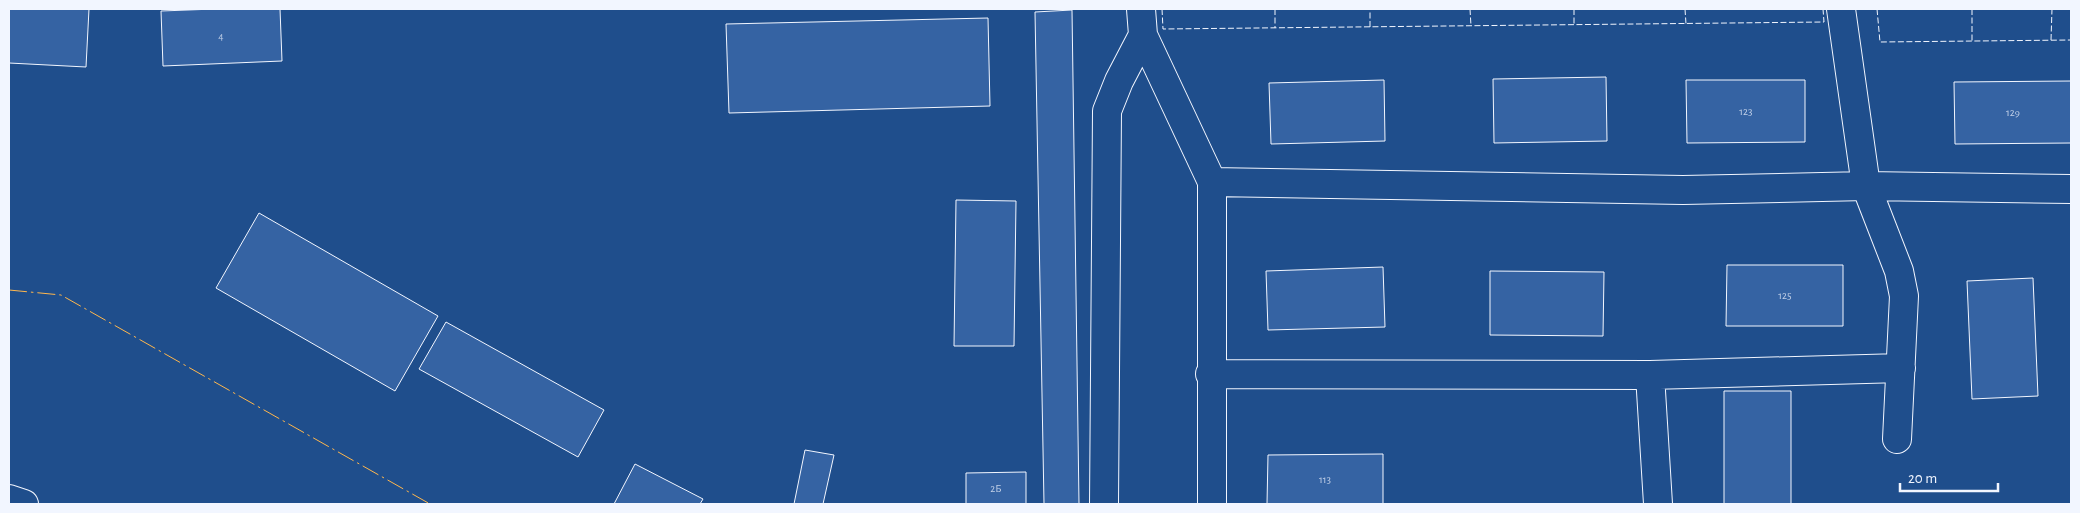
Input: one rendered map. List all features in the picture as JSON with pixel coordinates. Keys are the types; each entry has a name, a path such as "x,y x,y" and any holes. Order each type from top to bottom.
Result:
{"street":[{"path":"1841,9 1866,186 1899,271 1904,296 1897,440"},
{"path":"1142,22 1212,182 1210,374 1212,504"},
{"path":"1104,504 1107,111 1142,22"},
{"path":"1212,182 1683,190 1866,186 2071,189"},
{"path":"1210,374 1650,375 1900,368"},
{"path":"1650,375 1658,504"},
{"path":"9,500 24,504"}],"building":[{"path":"9,9 89,9 86,67 9,63"},
{"path":"280,9 282,61 163,66 161,11"},
{"path":"1072,10 1079,504 1044,504 1035,12"},
{"path":"988,18 990,106 729,113 726,24"},
{"path":"1606,77 1607,141 1494,143 1493,79"},
{"path":"1384,80 1385,141 1271,144 1269,83"},
{"path":"1686,80 1805,80 1805,142 1687,143"},
{"path":"2071,81 2071,143 1955,144 1954,82"},
{"path":"956,200 1016,201 1014,346 954,346"},
{"path":"259,213 438,316 395,391 216,288"},
{"path":"1727,265 1843,265 1843,326 1726,326"},
{"path":"1383,267 1385,327 1268,330 1266,271"},
{"path":"1490,271 1604,272 1603,336 1490,335"},
{"path":"2033,278 2038,396 1972,399 1967,281"},
{"path":"446,322 604,410 578,457 419,369"},
{"path":"1724,391 1791,391 1791,504 1724,504"},
{"path":"805,450 834,455 823,504 794,504"},
{"path":"1383,454 1383,504 1267,504 1268,455"},
{"path":"635,464 703,499 700,504 614,504"},
{"path":"1026,472 1026,504 966,504 966,473"}],"fence":[{"path":"1162,9 1163,29 1824,22 1823,9"},
{"path":"1275,9 1275,28"},
{"path":"1370,9 1370,27"},
{"path":"1470,9 1471,26"},
{"path":"1574,9 1574,25"},
{"path":"1685,9 1686,24"},
{"path":"1877,9 1880,42 2071,40"},
{"path":"1972,9 1972,42"},
{"path":"2051,40 2052,9"}],"power":[{"path":"9,290 61,295 430,504"}]}
